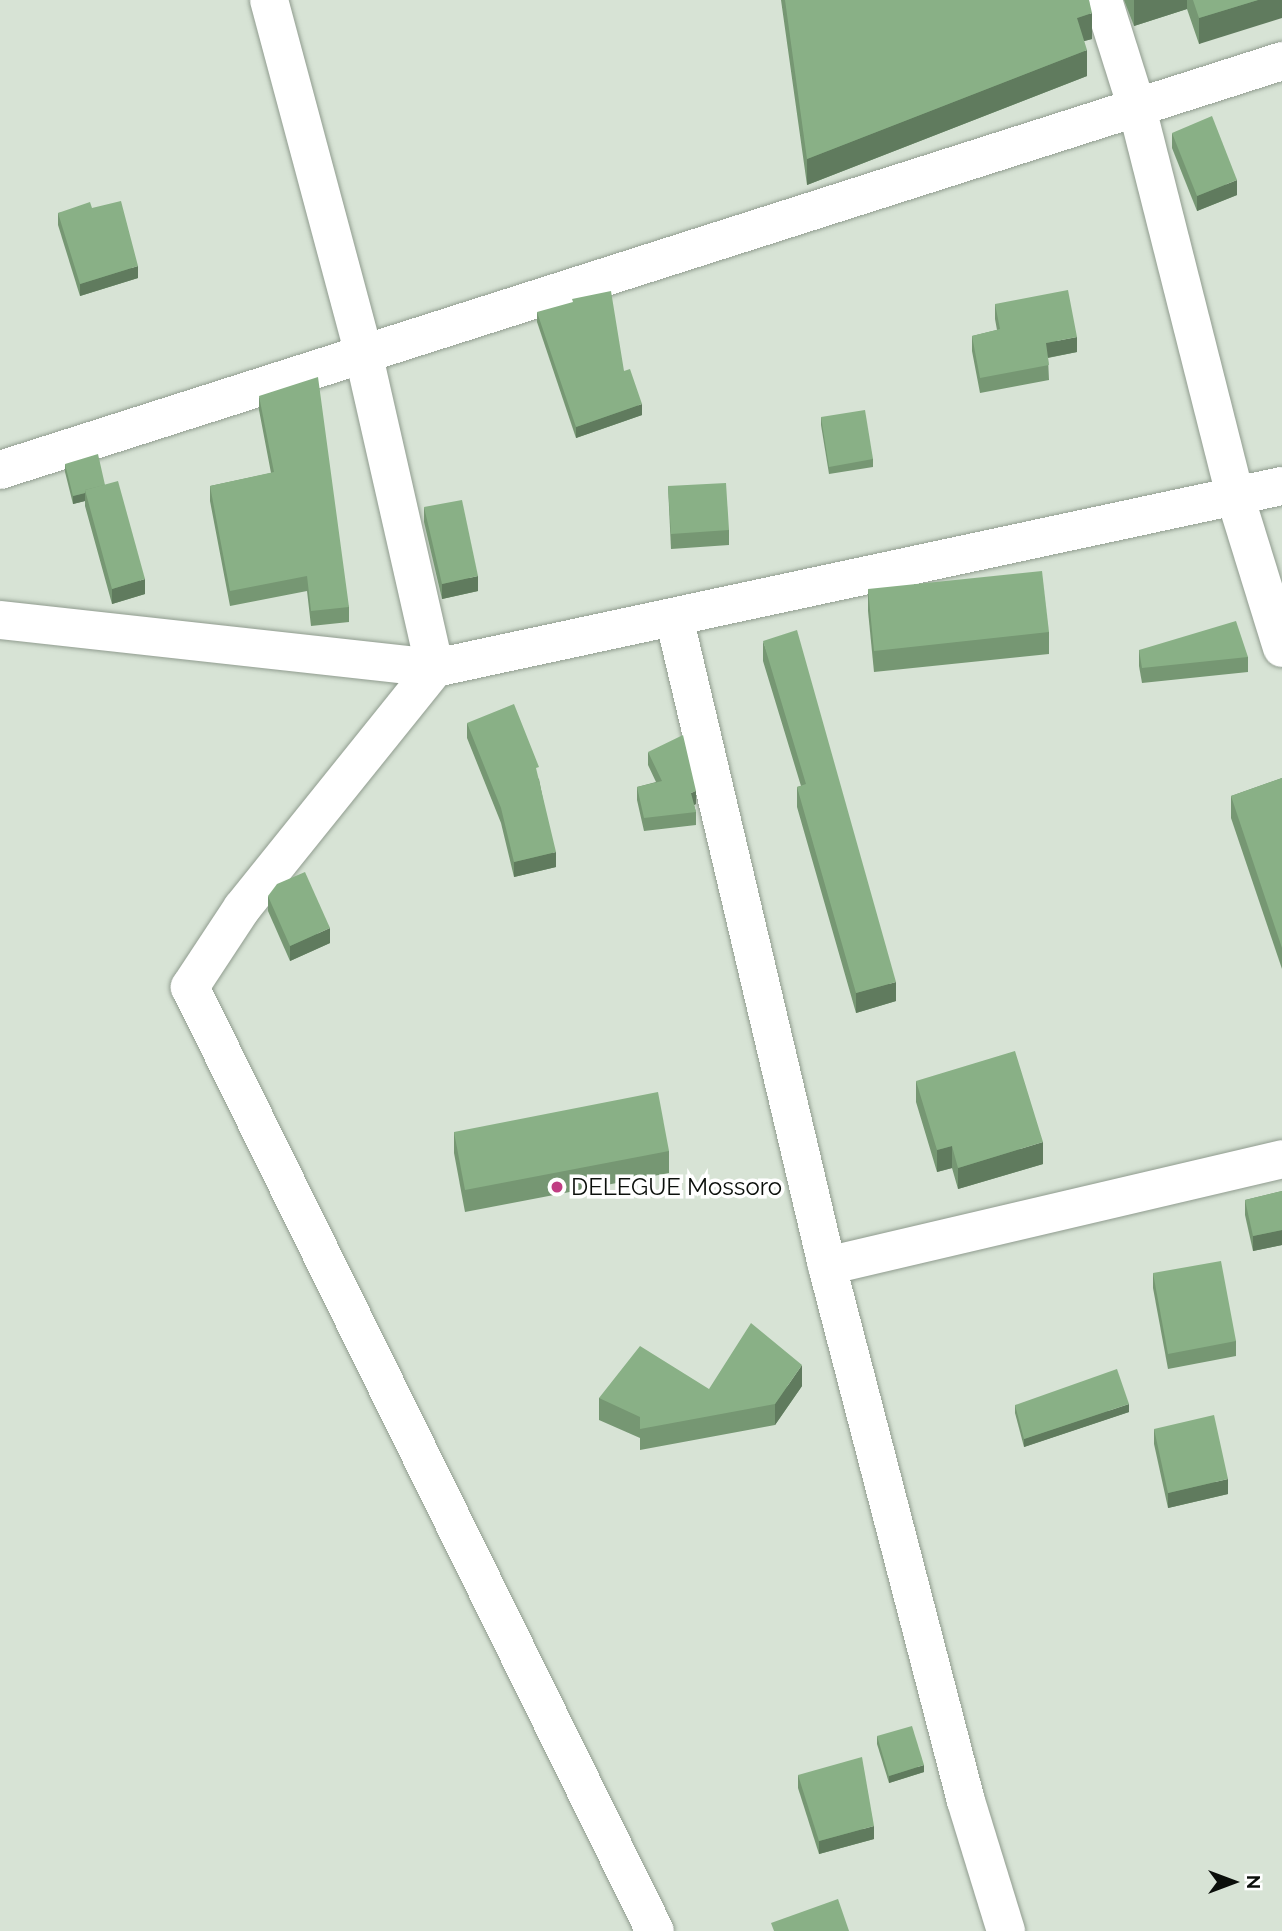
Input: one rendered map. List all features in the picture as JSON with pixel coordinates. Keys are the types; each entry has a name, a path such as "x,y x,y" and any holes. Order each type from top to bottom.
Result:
{"street":[{"path":"269,0 363,352 435,668"},
{"path":"1103,0 1137,108 1235,496 1282,648"},
{"path":"0,470 1282,61"},
{"path":"0,620 435,668 1282,486"},
{"path":"674,617 827,1266 966,1801 1006,1931"},
{"path":"435,668 242,908 190,987 655,1931"},
{"path":"827,1266 1282,1159"}],"building":[{"path":"785,0 1089,0 1092,13 1077,18 1087,50 807,159"},
{"path":"1193,0 1258,0 1199,18"},
{"path":"1212,116 1237,180 1197,196 1172,133"},
{"path":"121,201 138,266 80,284 58,213 90,202 92,208"},
{"path":"1068,290 1077,337 1046,343 1049,365 980,378 972,336 1000,329 995,304"},
{"path":"611,291 624,371 630,369 642,404 576,427 537,312 573,302 572,299"},
{"path":"318,377 349,607 311,611 307,576 230,591 210,486 274,472 259,396"},
{"path":"865,410 873,459 829,467 821,417"},
{"path":"98,454 105,485 73,496 65,464"},
{"path":"118,481 145,579 112,589 85,490"},
{"path":"726,483 729,530 671,534 668,486"},
{"path":"462,500 478,576 442,584 424,507"},
{"path":"1042,571 1049,632 874,651 868,589"},
{"path":"1236,621 1248,657 1142,668 1139,650"},
{"path":"797,630 896,982 856,993 797,787 806,784 763,641"},
{"path":"514,704 539,767 536,768 556,852 514,862 501,808 467,723"},
{"path":"683,735 696,791 691,793 696,812 644,818 637,787 662,781 648,752"},
{"path":"1282,778 1282,948 1231,796"},
{"path":"305,872 330,928 290,946 268,896 277,884"},
{"path":"1015,1051 1043,1142 958,1168 952,1146 937,1150 916,1081"},
{"path":"658,1092 669,1151 465,1190 454,1132"},
{"path":"1282,1191 1282,1230 1253,1236 1245,1200"},
{"path":"1221,1261 1236,1341 1168,1354 1153,1273"},
{"path":"751,1323 802,1365 775,1404 640,1429 640,1417 599,1398 640,1346 709,1389"},
{"path":"1117,1369 1129,1404 1024,1439 1015,1405"},
{"path":"1214,1415 1228,1479 1168,1493 1154,1429"},
{"path":"912,1726 924,1765 889,1776 877,1736"},
{"path":"862,1757 874,1826 819,1841 798,1775"},
{"path":"838,1899 849,1931 774,1931 771,1923"}],"place":[{"name":"DELEGUE Mossoro","path":"557,1187"}]}
